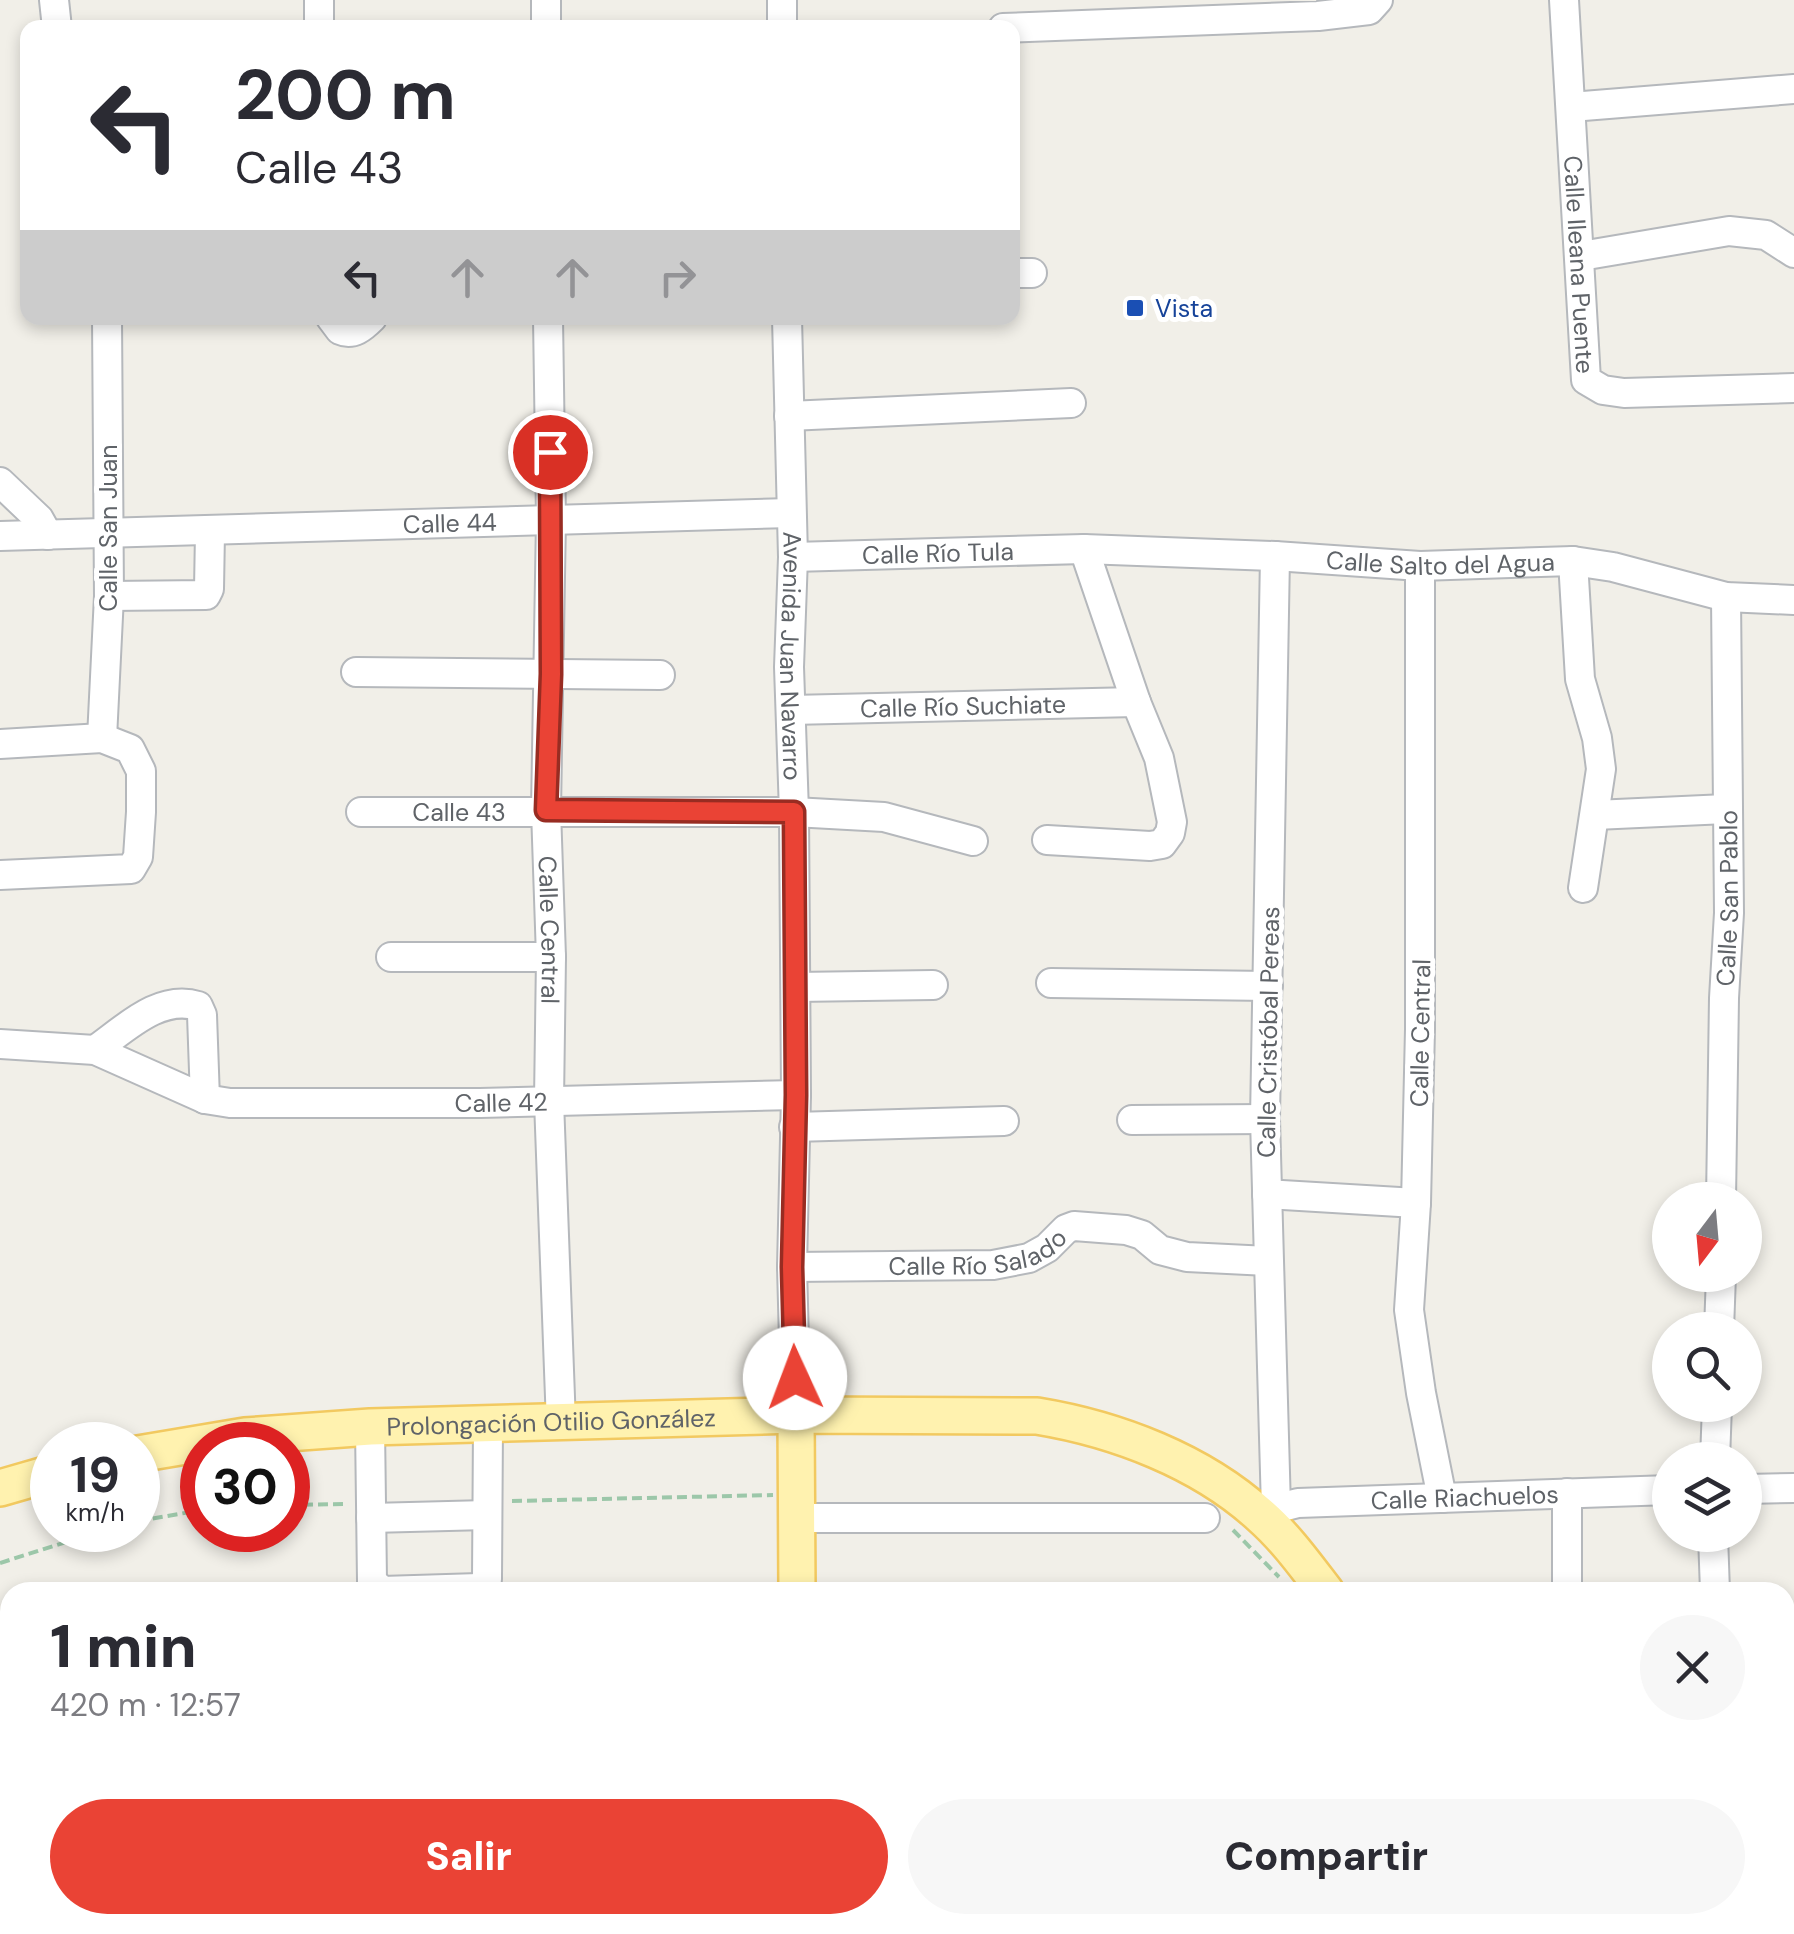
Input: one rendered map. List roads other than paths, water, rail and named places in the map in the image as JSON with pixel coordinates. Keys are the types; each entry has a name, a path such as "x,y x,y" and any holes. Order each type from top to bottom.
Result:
{"main road":[{"name":"Prolongación Otilio González","path":"160,1450 245,1436 370,1427 796,1415 1007,1414 1071,1422 1138,1442 1201,1474 1267,1510 1318,1582"},
{"name":"Avenida Juan Navarro","path":"796,1415 797,1582"},
{"path":"0,1488 30,1479"}],"street":[{"name":"Calle Ileana Puente","path":"1564,0 1586,380 1603,390 1624,393 1794,388"},
{"path":"1020,27 1366,6"},
{"path":"1570,107 1794,89"},
{"path":"1581,256 1729,231 1766,235 1794,253"},
{"name":"Calle San Juan","path":"102,738 109,596 107,325"},
{"path":"336,325 348,333 364,325"},
{"name":"Calle Central","path":"548,325 549,1101 561,1424"},
{"name":"Avenida Juan Navarro","path":"787,325 796,987 792,1267 796,1415"},
{"path":"789,416 1071,403"},
{"path":"0,482 39,519 48,535"},
{"name":"Calle 44","path":"0,536 792,513"},
{"path":"109,596 206,595 210,532"},
{"path":"1046,840 1150,846 1162,844 1168,838 1172,822 1159,758 1084,549"},
{"name":"Calle Río Tula","path":"792,557 1084,549"},
{"name":"Calle Salto del Agua","path":"1084,549 1420,566 1574,561 1726,597 1794,600"},
{"name":"Calle Cristóbal Pereas","path":"1267,1510 1265,1119 1275,556"},
{"path":"1574,561 1580,679 1601,760 1583,888"},
{"name":"Calle Central","path":"1420,566 1423,728 1416,1203 1409,1310 1442,1498"},
{"name":"Calle San Pablo","path":"1722,1182 1729,913 1726,597"},
{"path":"356,672 660,675"},
{"name":"Calle Río Suchiate","path":"790,710 1136,702"},
{"path":"0,744 102,738 130,749 141,771 138,857 131,869 0,875"},
{"path":"1595,815 1726,809"},
{"name":"Calle 43","path":"361,812 794,812 884,818 973,842"},
{"path":"390,957 551,957"},
{"path":"1051,983 1268,986"},
{"path":"796,987 933,985"},
{"path":"0,1044 96,1050 159,1006 191,1004 198,1006 202,1014 206,1099"},
{"name":"Calle 42","path":"96,1050 206,1099 256,1104 796,1095"},
{"path":"1132,1120 1265,1119"},
{"path":"794,1127 1004,1121"},
{"path":"1267,1194 1416,1203"},
{"name":"Calle Río Salado","path":"792,1267 1022,1262 1074,1226 1126,1230 1142,1235 1160,1250 1187,1257 1268,1261"},
{"path":"485,1582 488,1426"},
{"path":"370,1427 373,1582"},
{"path":"1762,1489 1794,1488"},
{"name":"Calle Riachuelos","path":"1267,1510 1298,1503 1652,1491"},
{"path":"1567,1493 1567,1582"},
{"path":"371,1518 487,1515"},
{"path":"798,1518 1205,1518"},
{"path":"1714,1552 1715,1582"}],"place":[{"name":"Vista","path":"1135,308"}]}
